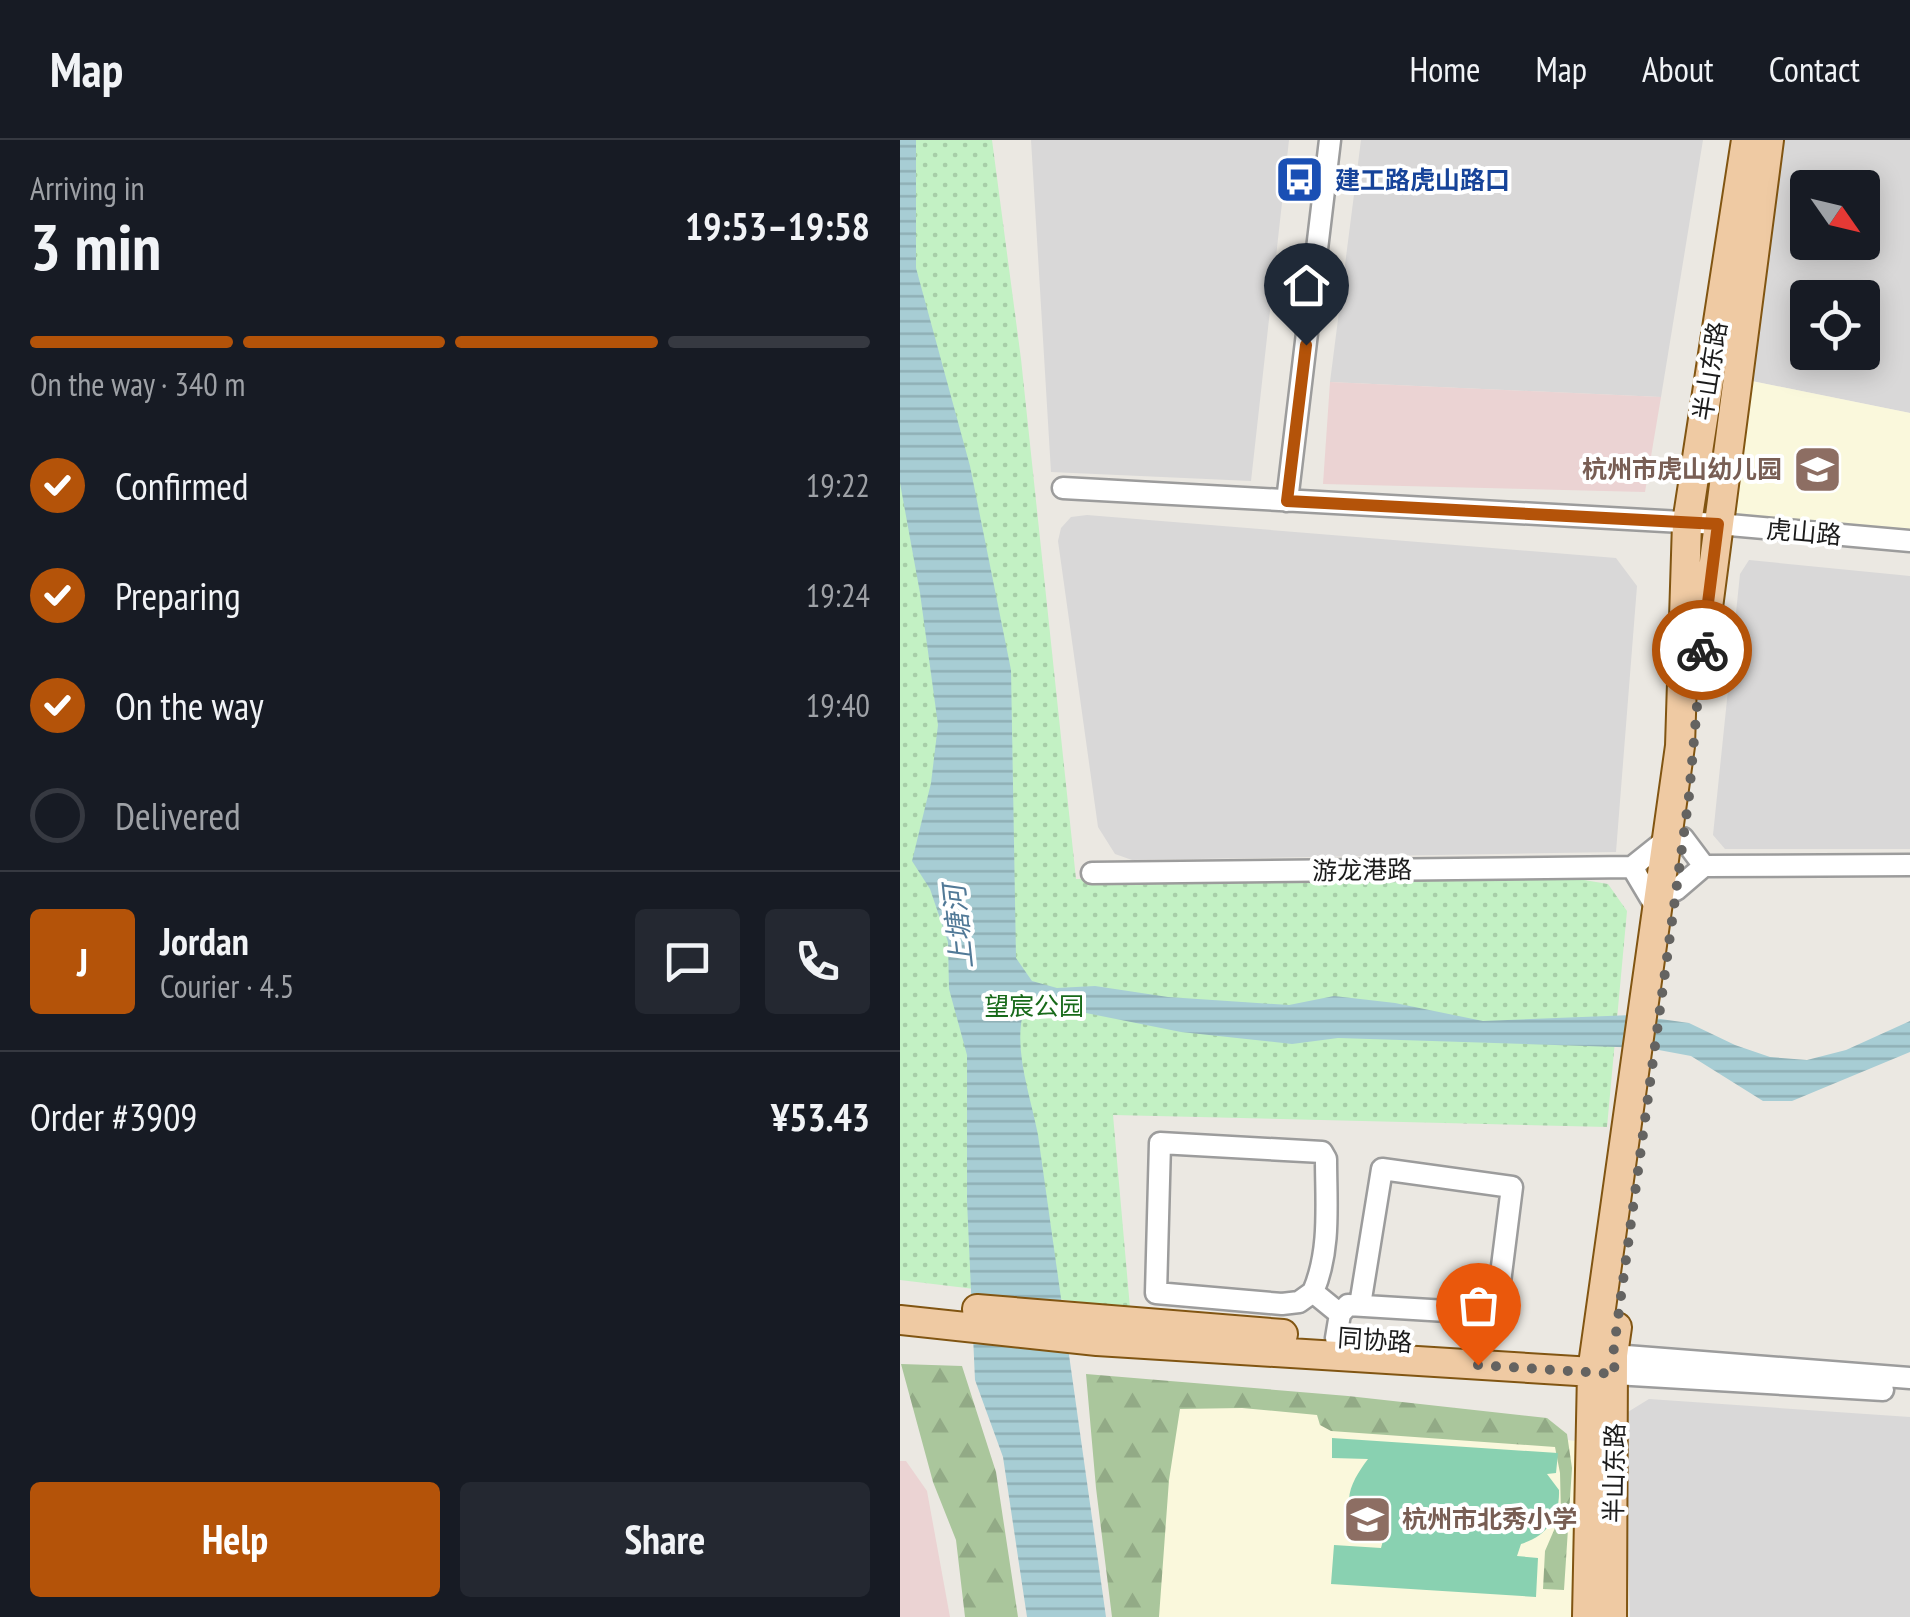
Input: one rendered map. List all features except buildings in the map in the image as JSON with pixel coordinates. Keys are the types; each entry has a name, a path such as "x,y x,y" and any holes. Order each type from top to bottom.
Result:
{"main road":[{"name":"半山东路","path":"1675,838 1687,524 1746,140"},
{"name":"半山东路","path":"1587,1617 1604,1364 1769,140"},
{"name":"同协路","path":"907,1311 1096,1330 1604,1364"},
{"name":"同协路","path":"1096,1330 1345,1319 1604,1364"},
{"name":"半山东路","path":"1604,1364 1612,1617"}],"street":[{"path":"1063,488 1287,501 1330,140"},
{"name":"虎山路","path":"1287,501 1718,524 1910,541"},
{"path":"1704,866 1675,838 1632,867 1667,900 1704,866 1910,865"},
{"name":"游龙港路","path":"1092,872 1632,867"},
{"path":"1160,1143 1322,1152 1326,1159 1326,1239 1313,1292 1299,1302 1282,1304 1156,1293 1160,1143"},
{"path":"1313,1292 1345,1319 1496,1314 1512,1187 1382,1169 1345,1319"},
{"name":"同协路","path":"1604,1364 1910,1378"},
{"name":"同协路","path":"1604,1364 1910,1391"}],"shaded area":[{"path":"1031,140 1289,140 1251,481 1051,472"},
{"path":"1361,140 1703,140 1661,397 1330,382"},
{"path":"1769,140 1910,140 1910,413 1737,378"},
{"name":"杭州市虎山幼儿园","path":"1737,378 1910,413 1910,541 1718,524"},
{"path":"1330,382 1661,397 1645,492 1323,484"},
{"path":"1087,515 1616,558 1637,586 1616,852 1132,860 1115,854 1098,827 1058,541 1061,528 1071,517"},
{"path":"1749,560 1910,576 1910,849 1725,849 1713,835 1740,574"},
{"name":"杭州市北秀小学","path":"1169,1394 1576,1441 1571,1617 1152,1617"},
{"path":"1649,1399 1910,1417 1910,1617 1630,1617 1623,1415"},
{"path":"900,1461 906,1461 927,1491 950,1617 900,1617"}],"green space":[{"name":"望宸公园","path":"900,140 992,140 1021,359 1076,879 1584,880 1608,884 1627,911 1607,1127 1113,1115 1130,1308 900,1280"},
{"path":"901,1364 962,1366 996,1472 1018,1617 965,1617 956,1540 933,1482"},
{"path":"1086,1374 1547,1418 1567,1434 1572,1468 1564,1590 1543,1589 1545,1551 1561,1514 1555,1447 1331,1431 1320,1425 1317,1415 1242,1408 1180,1409 1169,1480 1159,1617 1112,1617"},
{"path":"1332,1438 1558,1453 1556,1473 1547,1474 1559,1490 1554,1517 1545,1531 1521,1544 1517,1556 1538,1558 1536,1597 1331,1584 1334,1545 1381,1548 1384,1537 1357,1519 1349,1504 1354,1480 1368,1459 1332,1458"}],"water":[{"name":"上塘河","path":"900,140 916,140 916,268 970,466 1011,670 1016,958 1032,981 1057,988 1095,986 1168,997 1289,1005 1334,996 1395,1003 1483,1021 1632,1015 1689,1023 1770,1057 1807,1060 1846,1050 1910,1021 1910,1052 1792,1101 1763,1101 1691,1056 1648,1048 1338,1038 1292,1044 1181,1032 1046,1005 1022,1018 1022,1062 1038,1135 1106,1617 1027,1617 1003,1457 975,1380 967,1201 967,1055 949,989 948,942 930,889 912,861 931,783 938,725 900,483"}],"way so far":[{"path":"1478,1365 1615,1374 1613,1355 1689,796 1702,650"}],"place":[{"name":"建工路虎山路口","path":"1300,180"},
{"name":"杭州市虎山幼儿园","path":"1817,469"},
{"name":"杭州市北秀小学","path":"1367,1519"}],"route":[{"path":"1306,345 1287,501 1718,524 1702,650"}]}
